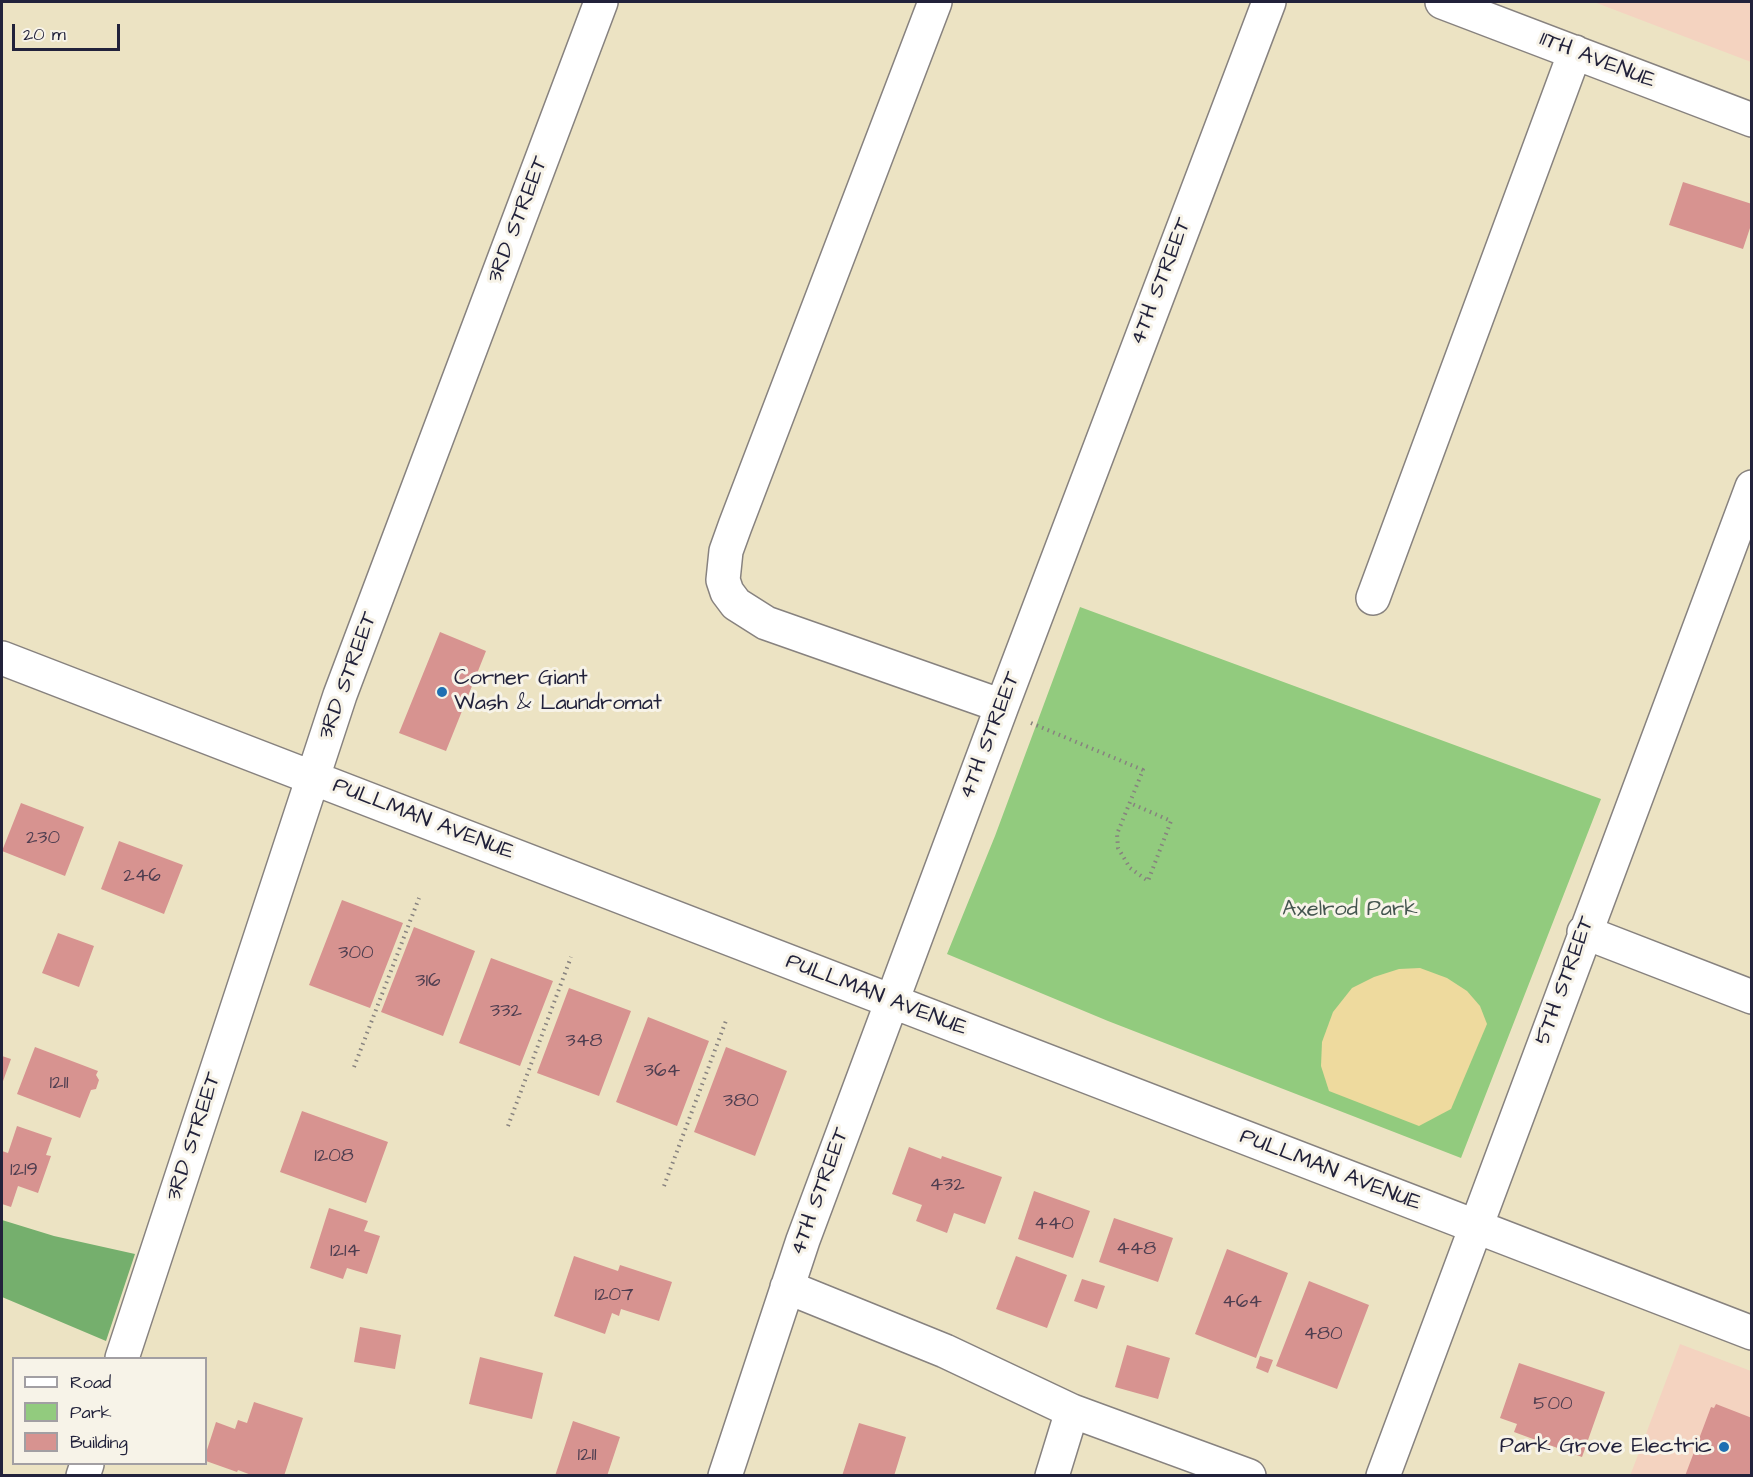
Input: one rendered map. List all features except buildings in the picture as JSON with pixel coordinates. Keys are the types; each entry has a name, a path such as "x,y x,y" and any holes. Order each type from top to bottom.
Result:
{"street":[{"name":"3RD STREET","path":"123,1357 340,695 601,2"},
{"path":"935,2 726,550 723,580 727,592 736,604 766,623 1002,706"},
{"name":"4TH STREET","path":"725,1476 787,1287 891,1002 1269,2"},
{"name":"11TH AVENUE","path":"1442,2 1752,120"},
{"path":"1373,598 1575,52"},
{"name":"5TH STREET","path":"1383,1476 1584,932 1752,487"},
{"name":"PULLMAN AVENUE","path":"2,658 1752,1333"},
{"path":"1584,932 1752,997"},
{"path":"787,1287 945,1351 1072,1411 1249,1476"},
{"path":"1052,1476 1072,1411"}],"path":[{"path":"1002,706 1026,722 1143,770 1117,834 1118,848 1130,868 1148,881 1171,821 1130,803"},
{"path":"354,1067 419,898"},
{"path":"508,1126 571,957"},
{"path":"664,1186 727,1018"}],"shaded area":[{"path":"1594,2 1751,2 1751,62"},
{"path":"1680,1344 1751,1371 1751,1475 1630,1476"}],"green space":[{"name":"Axelrod Park","path":"1080,607 1601,799 1461,1158 1108,1021 947,954 995,836"},
{"path":"2,1220 54,1236 135,1254 106,1341 2,1297"}],"sand":[{"path":"1420,968 1447,978 1467,991 1480,1006 1487,1024 1451,1109 1419,1126 1329,1091 1321,1066 1322,1042 1333,1012 1352,988 1374,977 1399,969"}],"place":[{"name":"Corner Giant Wash & Laundromat","path":"442,692"},
{"name":"Park Grove Electric","path":"1724,1447"}]}
